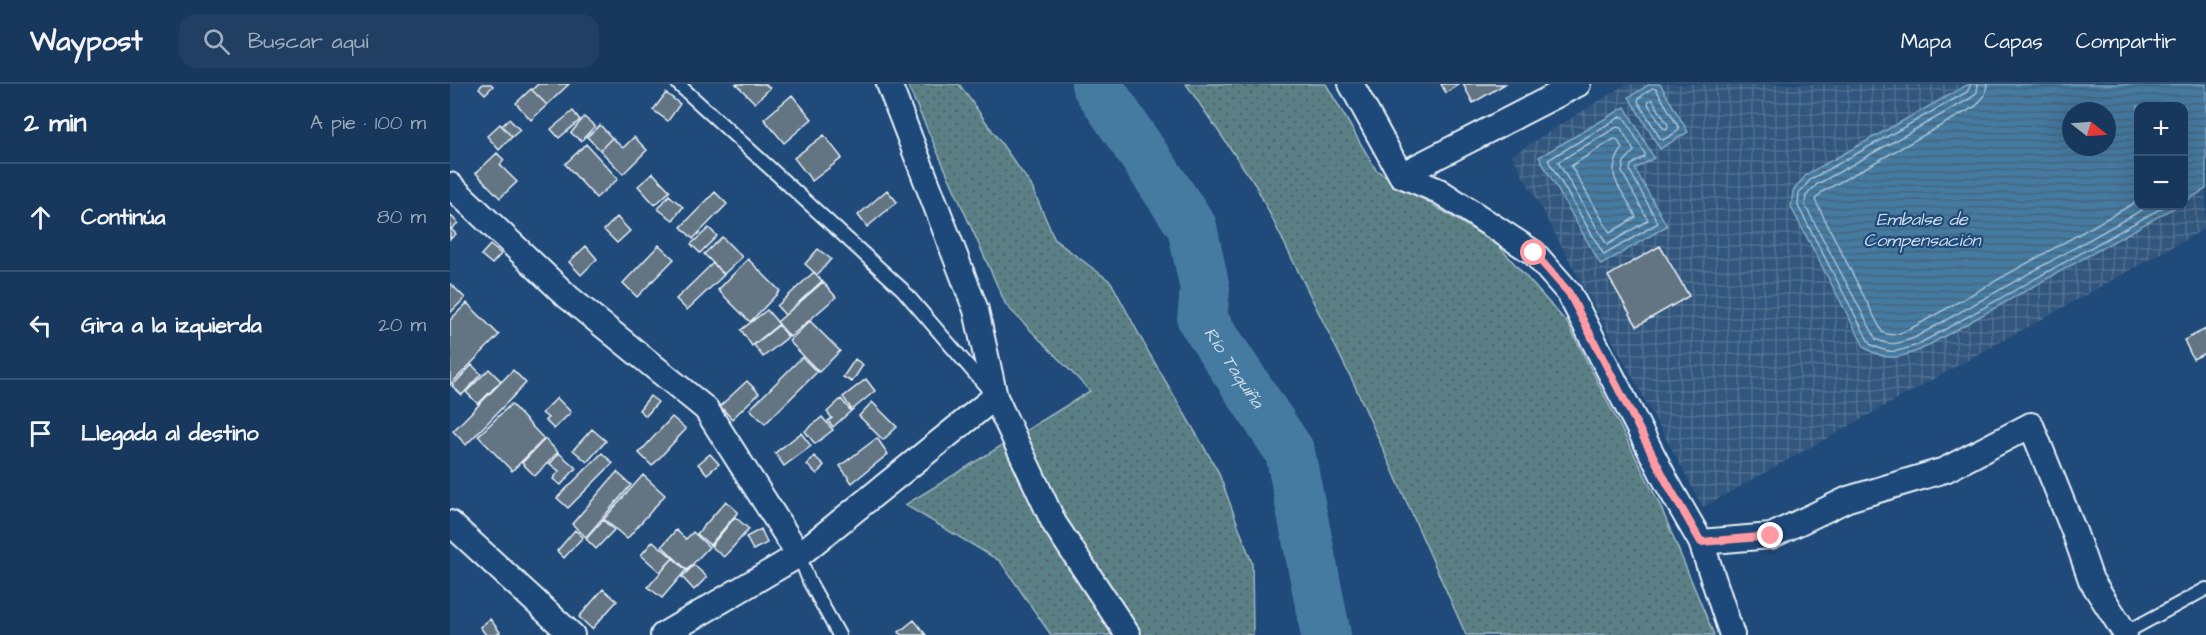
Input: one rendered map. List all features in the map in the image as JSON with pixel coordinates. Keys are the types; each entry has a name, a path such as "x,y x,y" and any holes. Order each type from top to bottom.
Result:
{"street":[{"path":"889,84 976,310 995,397 1054,523 1128,635"},
{"path":"1351,84 1401,175 1439,191 1534,253 1569,293 1667,483 1701,542 1732,635"},
{"path":"1401,175 1578,84"},
{"path":"450,185 568,297 706,409 799,555"},
{"path":"663,635 799,555 995,397"},
{"path":"1701,542 1771,536 1848,499 1945,470 2031,424 2091,580 2123,634"},
{"path":"450,523 572,635"}],"lane":[{"path":"678,84 902,289 995,397"},
{"path":"799,555 809,581 839,635"},
{"path":"2123,634 2206,589"}],"shaded area":[{"path":"1626,84 2206,84 2206,228 1703,507 1512,155"}],"green space":[{"path":"907,84 959,84 1031,185 1055,240 1111,282 1149,353 1218,471 1252,563 1253,635 1051,635 1000,561 905,505 1090,391 1006,305"},
{"path":"1186,84 1326,84 1376,170 1498,245 1568,324 1660,505 1714,635 1466,635 1354,384 1256,186"}],"water":[{"path":"1650,84 1660,84 1688,132 1660,149 1629,97"},
{"name":"Embalse de Compensación","path":"1969,84 2206,84 2206,189 2188,200 2188,102 2134,102 2134,210 2170,210 1920,350 1905,355 1886,357 1865,348 1791,207 1793,191 1807,174"},
{"path":"1625,107 1654,158 1635,169 1667,226 1601,265 1539,157"}],"building":[{"path":"483,84 493,86 485,94 479,88"},
{"path":"538,84 569,84 547,105 532,90"},
{"path":"736,84 765,84 770,88 755,103"},
{"path":"1441,84 1459,84 1446,93"},
{"path":"1463,84 1505,84 1473,103"},
{"path":"531,89 547,105 531,120 516,103"},
{"path":"666,93 680,104 668,121 653,110"},
{"path":"792,95 812,119 784,143 764,119"},
{"path":"573,111 580,120 559,138 551,129"},
{"path":"584,117 595,126 581,141 571,133"},
{"path":"509,119 520,130 512,137 502,126"},
{"path":"500,124 512,137 499,150 487,136"},
{"path":"600,125 612,138 600,150 587,137"},
{"path":"824,135 842,158 812,181 794,158"},
{"path":"634,137 647,150 623,174 600,150 612,138 623,148"},
{"path":"586,144 618,179 596,198 565,164"},
{"path":"497,153 504,160 500,165 517,182 500,198 476,173"},
{"path":"653,173 670,191 655,205 638,186"},
{"path":"887,190 897,202 867,227 858,215"},
{"path":"715,192 727,204 693,239 681,227"},
{"path":"669,195 683,207 673,220 658,209"},
{"path":"450,215 458,223 451,229 456,234 450,239"},
{"path":"617,217 630,231 617,243 604,230"},
{"path":"709,228 717,236 700,253 691,244"},
{"path":"722,237 742,257 724,274 704,254"},
{"path":"490,245 501,254 492,264 481,255"},
{"path":"659,245 674,259 637,297 623,283"},
{"path":"586,246 597,259 581,275 569,262"},
{"path":"1660,246 1689,296 1637,326 1608,276"},
{"path":"818,249 831,259 817,275 805,264"},
{"path":"748,259 780,291 750,322 718,290"},
{"path":"713,263 724,275 687,310 676,299"},
{"path":"814,272 822,281 785,315 777,306"},
{"path":"823,282 836,297 790,337 777,322"},
{"path":"450,285 465,298 450,313"},
{"path":"467,303 499,335 450,385 450,320"},
{"path":"767,310 779,324 752,346 741,330"},
{"path":"810,321 840,351 819,372 789,341"},
{"path":"779,325 788,337 763,357 754,345"},
{"path":"2206,329 2206,353 2193,359 2184,340"},
{"path":"802,357 817,372 765,424 750,409"},
{"path":"855,359 863,365 852,382 843,377"},
{"path":"472,365 481,374 462,395 452,386"},
{"path":"489,369 501,381 478,404 466,392"},
{"path":"513,370 526,383 466,445 453,431"},
{"path":"866,379 875,391 852,410 843,397"},
{"path":"747,381 759,393 732,419 720,406"},
{"path":"650,396 658,402 646,416 639,410"},
{"path":"557,398 571,412 554,429 542,413"},
{"path":"841,399 851,411 833,427 828,421 832,418 827,412"},
{"path":"872,402 897,427 883,440 859,416"},
{"path":"511,404 544,439 512,471 478,436"},
{"path":"672,417 686,429 652,466 639,453"},
{"path":"822,417 833,430 815,444 805,431"},
{"path":"592,429 606,441 587,462 573,450"},
{"path":"801,433 811,446 784,466 775,453"},
{"path":"877,438 888,454 852,483 840,466"},
{"path":"545,439 558,452 535,476 522,463"},
{"path":"559,453 576,468 561,485 553,479 559,471 550,464"},
{"path":"602,453 613,463 568,508 557,498"},
{"path":"710,454 719,464 707,474 698,464"},
{"path":"814,456 824,465 817,474 807,465"},
{"path":"617,472 631,485 586,537 572,524"},
{"path":"643,475 665,495 627,539 604,519"},
{"path":"726,501 738,512 710,545 697,534"},
{"path":"735,517 749,529 724,557 711,546"},
{"path":"603,520 614,530 596,549 586,539"},
{"path":"761,529 767,543 753,550 746,537"},
{"path":"575,530 583,537 564,558 557,551"},
{"path":"676,530 686,539 693,532 709,547 687,570 662,546"},
{"path":"653,541 673,558 660,572 641,555"},
{"path":"673,558 686,570 662,598 648,587"},
{"path":"694,565 707,577 694,590 682,577"},
{"path":"603,589 617,601 592,629 579,617"},
{"path":"490,619 500,632 496,635 486,635 480,627"},
{"path":"914,620 926,635 901,635 899,632"}],"waterway":[{"name":"Río Taquiña","path":"1096,84 1192,227 1205,289 1202,319 1290,452 1326,635"}],"route":[{"path":"1534,253 1569,293 1667,483 1701,542 1771,536"}]}
